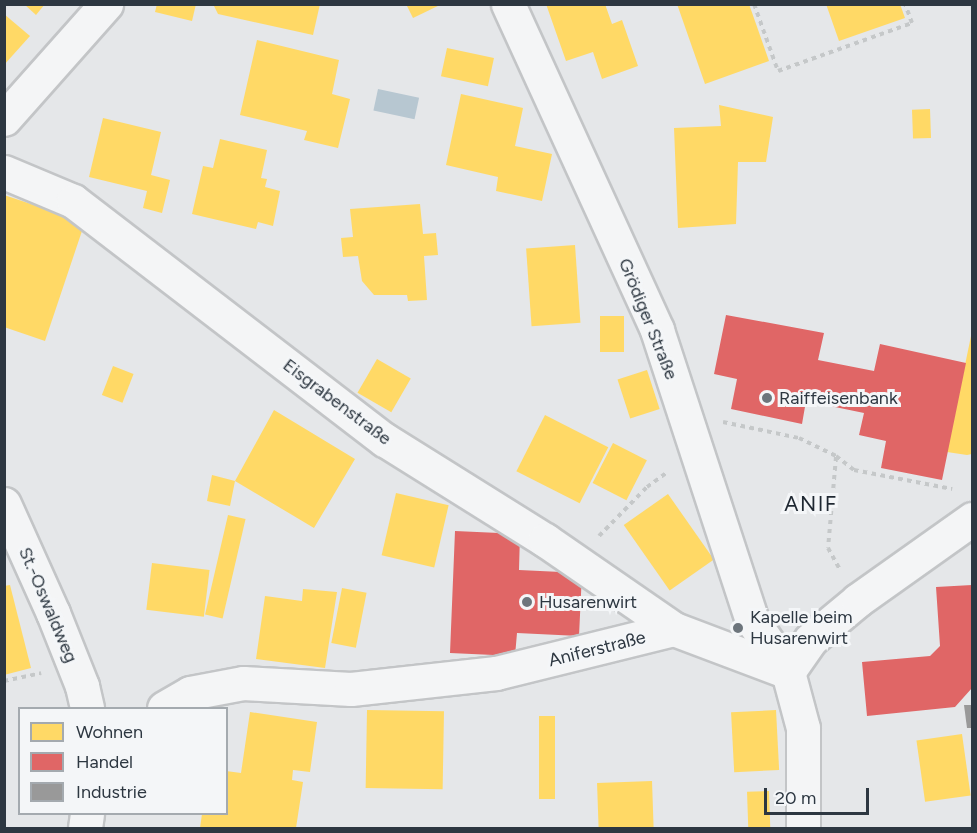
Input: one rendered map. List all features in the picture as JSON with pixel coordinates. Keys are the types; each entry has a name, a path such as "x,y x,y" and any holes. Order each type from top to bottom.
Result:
{"street":[{"path":"4,119 106,4"},
{"name":"Grödiger Straße","path":"508,4 657,330 752,620 788,672 803,728 803,828"},
{"name":"Eisgrabenstraße","path":"4,172 72,201 385,440 576,560 674,629"},
{"name":"St.-Oswaldweg","path":"4,504 53,612 82,686 87,707"},
{"path":"674,629 788,672 810,640 858,600 972,519"},
{"name":"Aniferstraße","path":"166,707 190,693 243,683 351,689 496,673 674,629"}],"path":[{"path":"754,4 778,71 912,23 905,4"},
{"path":"684,414 798,438 836,456 854,470 955,489"},
{"path":"576,560 646,487 696,451"},
{"path":"836,456 828,548 858,600"}],"shaded area":[{"path":"378,89 419,98 415,119 373,111"}],"building: Wohnen":[{"path":"24,4 45,4 36,15"},
{"path":"157,4 196,4 192,21 155,12"},
{"path":"213,4 320,4 313,35 218,14"},
{"path":"406,4 442,4 413,18"},
{"path":"546,4 605,4 612,24 622,20 638,66 602,79 593,52 566,61"},
{"path":"677,4 749,4 769,61 705,84"},
{"path":"826,4 900,4 905,18 839,41"},
{"path":"4,14 30,36 4,65"},
{"path":"257,40 339,60 332,94 350,99 338,148 304,140 307,131 240,115"},
{"path":"447,48 494,58 488,86 441,76"},
{"path":"461,94 523,108 515,146 552,154 542,201 496,191 498,177 446,165"},
{"path":"719,105 773,117 766,162 738,162 736,224 678,228 674,128 721,126"},
{"path":"930,109 931,138 913,139 912,110"},
{"path":"103,118 161,132 151,175 170,180 162,213 143,208 147,191 89,177"},
{"path":"220,139 267,150 261,178 267,179 265,187 280,191 273,226 258,222 256,229 192,214 203,166 213,168"},
{"path":"4,195 85,222 45,341 4,327"},
{"path":"420,204 423,234 436,233 438,255 424,256 427,300 408,301 407,295 374,295 362,281 358,256 343,257 341,238 353,237 350,209"},
{"path":"575,245 580,323 532,326 526,248"},
{"path":"600,316 624,316 624,352 600,352"},
{"path":"971,336 972,454 967,455 947,452"},
{"path":"377,359 411,378 391,412 358,393"},
{"path":"113,366 134,374 122,403 102,395"},
{"path":"647,370 660,409 630,419 618,380"},
{"path":"274,410 355,459 314,528 235,481"},
{"path":"545,415 608,447 580,503 516,471"},
{"path":"613,443 647,460 626,500 593,483"},
{"path":"212,475 235,481 230,506 207,501"},
{"path":"396,493 449,505 434,568 382,555"},
{"path":"668,494 714,560 670,591 624,525"},
{"path":"228,515 246,519 223,618 205,614"},
{"path":"152,563 210,570 204,617 146,610"},
{"path":"10,585 31,668 4,675 4,586"},
{"path":"342,588 367,593 356,648 331,643"},
{"path":"303,589 337,592 325,668 256,659 265,596 302,601"},
{"path":"367,710 444,711 443,789 366,788"},
{"path":"776,710 779,770 734,772 731,712"},
{"path":"250,712 317,722 310,772 293,770 292,780 303,782 296,828 200,828 202,815 228,815 228,771 241,773"},
{"path":"539,716 555,716 555,799 539,799"},
{"path":"962,734 971,795 925,802 916,740"},
{"path":"652,781 654,828 599,828 597,783"},
{"path":"769,791 770,828 748,828 747,792"}],"building: Handel":[{"path":"726,315 824,333 818,360 874,371 880,344 966,363 942,480 881,468 886,441 859,435 864,413 806,401 802,424 731,409 737,379 714,374"},
{"path":"455,531 520,534 519,570 582,573 579,636 517,633 515,656 450,653"},
{"path":"972,585 972,688 955,707 867,716 862,662 930,656 940,646 936,587"}],"building: Industrie":[{"path":"964,705 972,705 972,728 967,728"}],"place":[{"name":"Raiffeisenbank","path":"767,398"},
{"name":"Husarenwirt","path":"527,602"},
{"name":"Kapelle beim Husarenwirt","path":"738,628"}],"district":[{"name":"ANIF","path":"811,504"}]}
